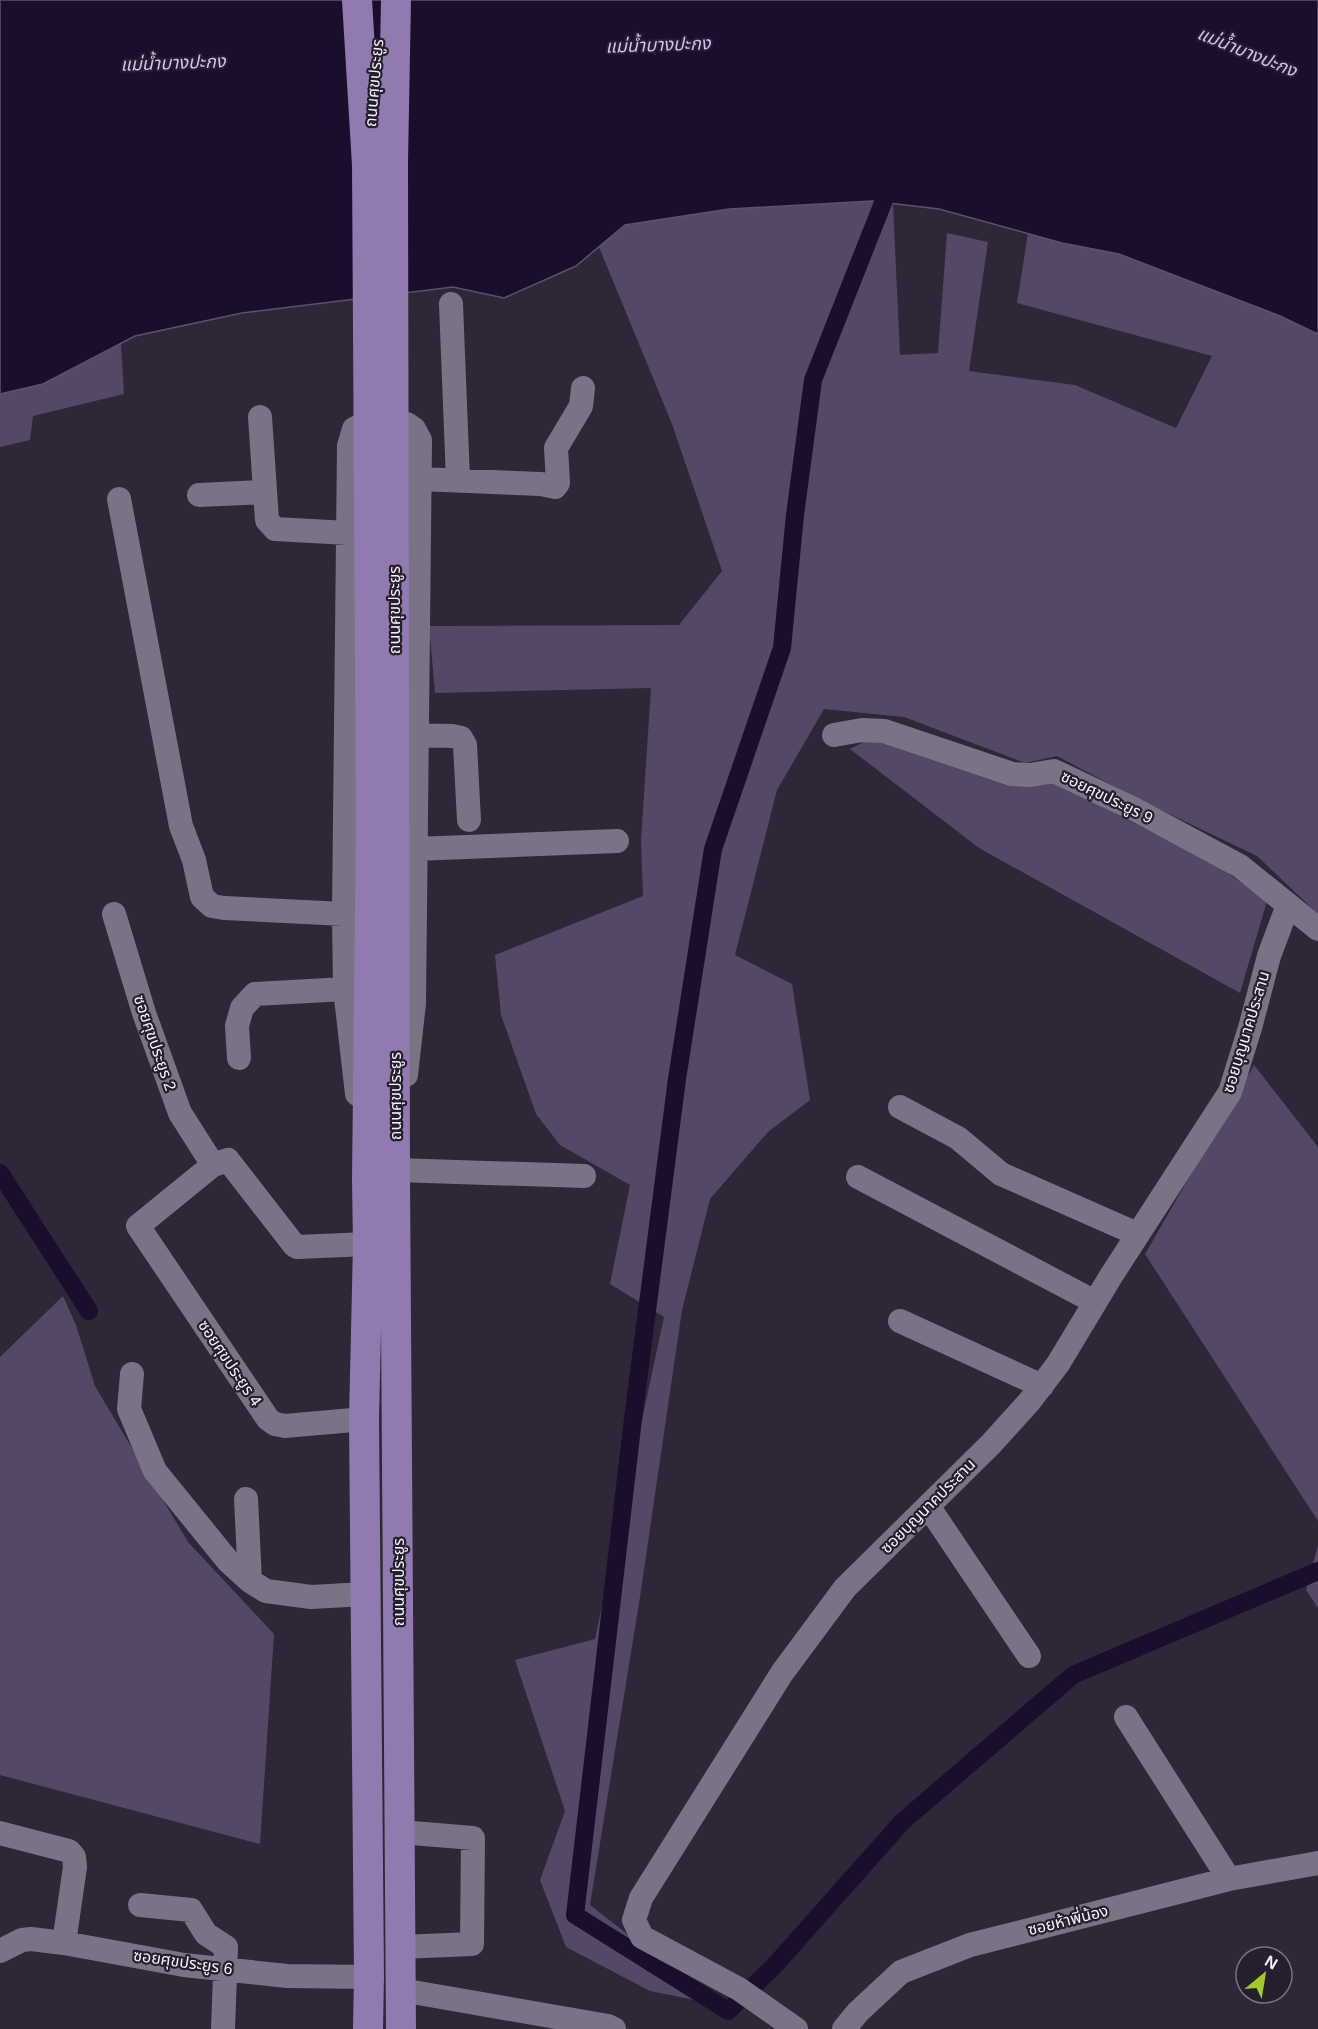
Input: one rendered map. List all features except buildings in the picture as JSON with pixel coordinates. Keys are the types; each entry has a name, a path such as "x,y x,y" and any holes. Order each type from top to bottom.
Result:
{"main road":[{"name":"ถนนศุขประยูร","path":"357,0 380,164"},
{"name":"ถนนศุขประยูร","path":"382,0 380,164 386,1177 400,1832 401,2029"},
{"name":"ถนนศุขประยูร","path":"380,164 396,0"},
{"name":"ถนนศุขประยูร","path":"368,2029 364,1419 368,1244 386,1177"}],"street":[{"path":"451,304 458,480"},
{"path":"420,479 555,487 558,483 556,448 581,406 584,388"},
{"path":"260,417 267,520 275,529 348,533"},
{"path":"363,424 406,424 414,429 420,440 414,1003 386,1177 345,988 349,446 354,429 363,424"},
{"path":"199,495 264,492"},
{"path":"119,499 181,826 194,860 202,897 212,906 224,908 344,914"},
{"name":"ซอยศุขประยูร 9","path":"834,735 862,730 884,730 1012,774 1030,775 1054,771 1134,809 1240,866 1318,929"},
{"path":"417,735 461,738 465,745 469,820"},
{"path":"415,849 617,840"},
{"name":"ซอยบุญนาคประสาน","path":"796,2029 739,1989 642,1937 634,1920 642,1898 782,1673 845,1588 992,1444 1058,1364 1137,1234 1230,1092 1269,956 1288,905"},
{"name":"ซอยศุขประยูร 2","path":"114,914 144,1013 180,1113 213,1165"},
{"path":"238,1058 237,1026 242,1008 255,994 345,988"},
{"path":"900,1107 958,1138 1000,1174 1137,1234"},
{"path":"213,1165 224,1160 233,1163 290,1243 297,1247 368,1244"},
{"name":"ซอยศุขประยูร 4","path":"213,1165 138,1226 268,1419 275,1424 285,1426 364,1419"},
{"path":"386,1177 584,1176"},
{"path":"858,1177 1095,1302"},
{"path":"900,1321 1042,1386"},
{"path":"132,1374 129,1409 155,1471 228,1561 250,1581 266,1591 311,1597 365,1594"},
{"path":"246,1499 250,1581"},
{"path":"928,1506 1029,1656"},
{"path":"1126,1718 1229,1879"},
{"path":"400,1832 473,1838 472,1944 401,1947"},
{"path":"0,1833 69,1851 74,1857 75,1867 64,1943"},
{"name":"ซอยห้าพี่น้อง","path":"844,2029 858,2012 901,1972 970,1945 1229,1879 1318,1863"},
{"path":"140,1905 191,1910 206,1934 226,1947 223,2029"},
{"name":"ซอยศุขประยูร 6","path":"0,1951 22,1940 64,1943 184,1965 288,1976 369,1977"},
{"path":"401,1990 609,2026 614,2029"}],"shaded area":[{"path":"872,201 893,204 900,355 938,353 947,233 988,242 969,371 1075,385 1176,428 1212,356 1017,303 1028,233 1062,243 1119,254 1280,316 1318,334 1318,914 1257,856 1138,799 1057,756 1025,763 904,717 824,709 777,790 735,955 792,984 810,1100 768,1132 710,1199 682,1310 640,1597 590,1905 719,2005 650,1991 566,1947 540,1880 565,1811 515,1660 595,1639 664,1317 610,1284 630,1185 560,1145 536,1114 501,1015 495,955 643,896 641,840 651,688 435,693 429,626 679,625 722,571 672,424 599,247 625,225 729,209"},
{"path":"121,344 124,394 33,416 30,440 0,447 0,394 43,384"},
{"path":"872,738 1055,782 1221,868 1267,901 1240,993 979,848 850,749"},
{"path":"1254,1065 1318,1147 1318,1521 1145,1254"},
{"path":"63,1296 76,1325 95,1386 188,1542 274,1634 260,1844 0,1775 0,1357"},
{"path":"1318,1545 1318,1608 1306,1590"}],"water":[{"name":"แม่น้ำบางปะกง","path":"0,0 1318,0 1318,334 1280,316 1119,254 1062,243 939,209 872,201 729,209 625,225 576,266 504,298 453,287 242,313 135,336 43,384 0,394"}],"waterway":[{"path":"892,180 813,380 795,515 782,648 713,849 677,1079 633,1419 575,1915 728,2011 775,1965 902,1822 1073,1675 1318,1571"},
{"path":"0,1173 89,1311"}]}
